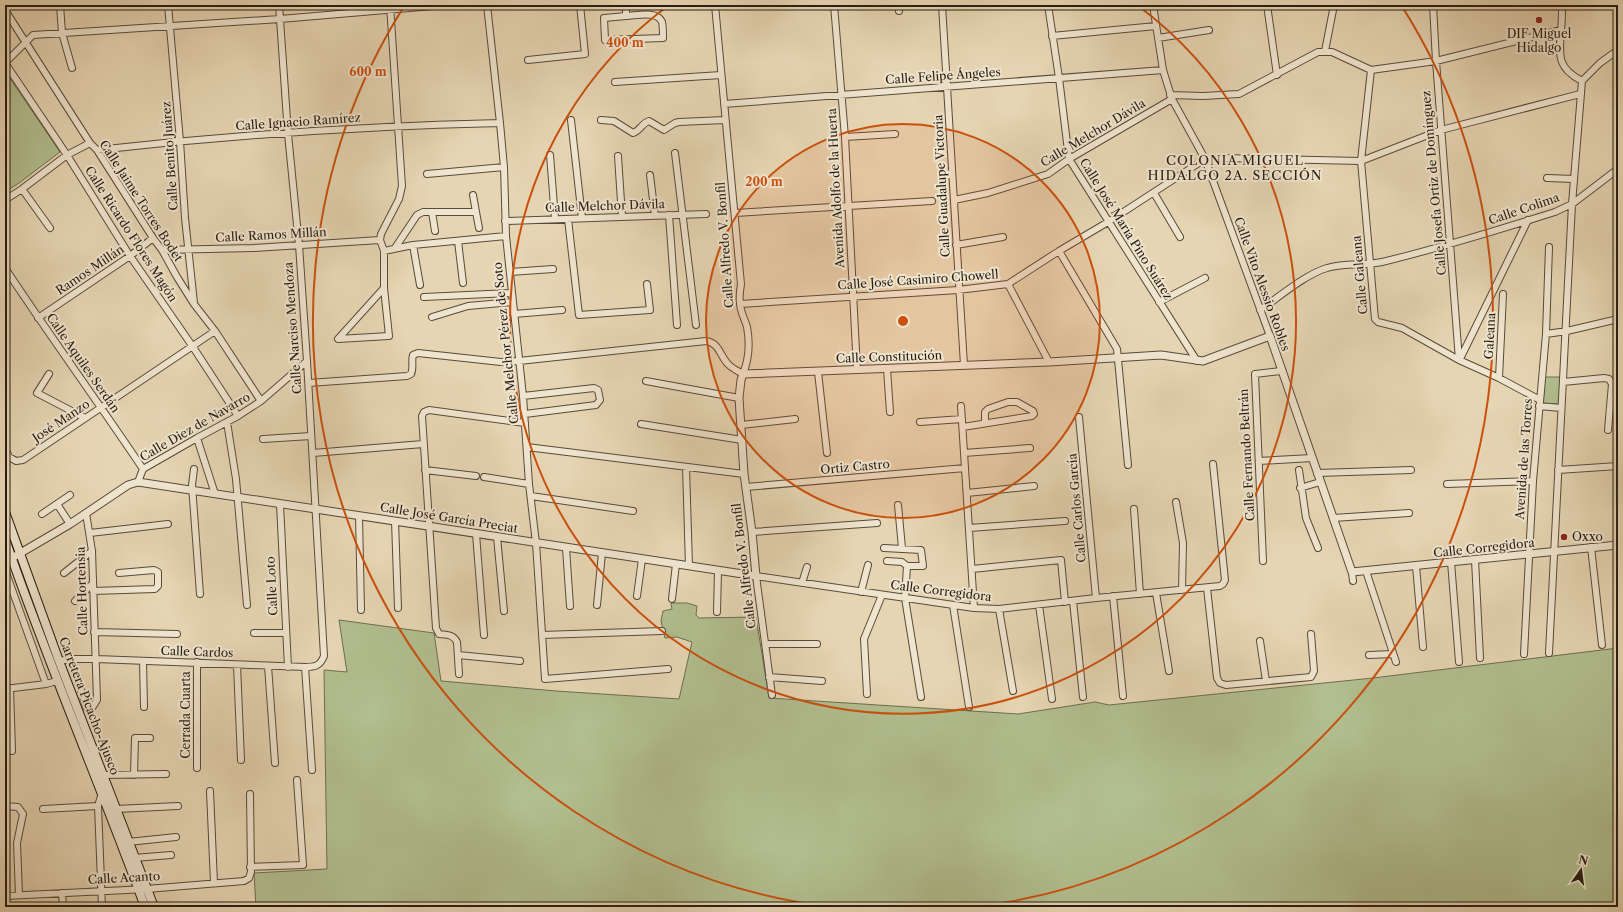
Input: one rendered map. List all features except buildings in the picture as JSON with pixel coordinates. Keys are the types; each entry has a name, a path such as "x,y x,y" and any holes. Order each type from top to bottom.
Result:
{"main road":[{"name":"Carretera Picacho-Ajusco","path":"5,512 59,661 134,858 143,889 142,898 145,907"},
{"name":"Carretera Picacho-Ajusco","path":"5,539 57,681 102,793 143,889 154,907"}],"street":[{"path":"60,5 62,33 72,68"},
{"name":"Calle Benito Juárez","path":"168,5 185,218 194,304"},
{"name":"Calle Narciso Mendoza","path":"279,5 288,134 299,245 308,361 308,383 324,650"},
{"path":"5,63 25,41 33,35 280,19 390,7 445,5"},
{"name":"Calle Melchor Pérez de Soto","path":"487,5 504,168 506,236 525,414 536,543 545,679 668,669"},
{"path":"528,60 585,54 580,5"},
{"path":"626,5 626,16"},
{"name":"Calle Alfredo V. Bonfil","path":"715,5 741,284 740,304 749,346 747,364 741,380 739,398 744,474 772,695"},
{"name":"Avenida Adolfo de la Huerta","path":"834,5 845,137 857,370"},
{"name":"Calle Guadalupe Victoria","path":"942,5 948,87 958,290 964,365"},
{"name":"Calle José María Pino Suárez","path":"1048,5 1069,159 1197,361"},
{"name":"Calle Vito Alessio Robles","path":"1153,5 1163,70 1171,97 1205,159 1270,336 1352,572"},
{"path":"1267,5 1277,75"},
{"path":"1325,51 1334,5"},
{"name":"Calle Josefa Ortiz de Domínguez","path":"1433,5 1459,360"},
{"path":"1562,5 1559,55 1566,71 1582,81"},
{"path":"384,288 338,339 389,336 384,288 384,251 380,240 381,234 402,193 390,7"},
{"name":"Calle Jaime Torres Bodet","path":"5,10 90,143 97,150 162,250 194,304 216,331 261,401"},
{"path":"652,15 658,17 662,22 663,38 605,40 604,18 626,16 652,15"},
{"path":"1052,36 1156,26"},
{"path":"1158,38 1209,30"},
{"path":"1171,97 1239,94 1277,75 1312,54 1325,51 1340,54 1371,70 1436,60 1561,30"},
{"path":"1549,653 1558,470 1567,332 1572,204 1580,94 1582,81 1600,63 1618,50"},
{"name":"Calle Ricardo Flores Magón","path":"5,63 67,155 130,256 193,347 238,416"},
{"name":"Calle Felipe Ángeles","path":"724,104 1163,70"},
{"name":"Calle Galeana","path":"1371,70 1361,161 1375,319 1378,322 1402,328 1459,360 1499,378 1539,403"},
{"path":"615,82 721,75"},
{"path":"1205,159 1361,161 1441,130 1580,94"},
{"name":"Calle Melchor Dávila","path":"954,200 988,193 1048,174 1069,159 1171,97"},
{"path":"571,120 582,218"},
{"path":"601,120 614,121 633,133 637,132 645,122 649,121 664,130 679,122 725,120"},
{"name":"Calle Ignacio Ramírez","path":"97,150 180,141 398,125 500,123"},
{"path":"845,137 895,134"},
{"path":"5,200 67,155 90,143"},
{"path":"675,153 696,325"},
{"path":"550,155 555,219"},
{"path":"618,156 622,217"},
{"name":"Calle José Casimiro Chowell","path":"740,304 958,290 1008,284 1058,251 1154,193 1205,159"},
{"path":"427,174 504,168"},
{"name":"Calle Colima","path":"1260,310 1309,277 1327,268 1343,265 1370,265 1451,244 1555,212 1572,204 1618,169"},
{"path":"650,175 655,216"},
{"path":"1547,178 1574,179"},
{"path":"22,189 50,228"},
{"path":"1154,193 1180,237"},
{"path":"473,195 479,228"},
{"path":"734,213 932,201"},
{"path":"432,212 435,231"},
{"path":"395,248 420,213 476,212"},
{"name":"Calle Melchor Dávila","path":"505,221 706,214"},
{"path":"669,215 677,325"},
{"path":"568,219 579,315 650,310 647,284"},
{"path":"1459,360 1528,220"},
{"path":"384,251 413,245 506,236"},
{"path":"956,245 1003,237"},
{"name":"Ramos Millán","path":"38,318 130,256 153,238"},
{"name":"Calle Ramos Millán","path":"162,250 299,245 380,240"},
{"path":"458,241 463,283"},
{"path":"413,245 420,285"},
{"name":"Avenida de las Torres","path":"1524,654 1533,481 1546,334 1549,247"},
{"path":"1058,251 1116,346 1128,465"},
{"name":"Calle Aquiles Serdán","path":"5,268 143,469"},
{"path":"510,272 553,269"},
{"path":"1159,302 1205,278"},
{"path":"1008,284 1049,362"},
{"path":"424,297 512,293"},
{"name":"Galeana","path":"1499,378 1503,294"},
{"path":"432,318 468,306 513,302"},
{"path":"514,314 562,310"},
{"path":"1546,334 1567,332 1618,319"},
{"name":"José Manzo","path":"5,448 10,457 16,461 23,460 86,418 101,406 216,331"},
{"name":"Calle Constitución","path":"743,374 1049,362 1161,355 1203,361 1270,336"},
{"path":"308,383 407,376 411,374 412,371 412,358 418,353 501,362 706,341 712,342 717,346 729,365 743,374"},
{"name":"Calle Diez de Navarro","path":"138,482 143,469 238,416 261,401 308,361"},
{"path":"887,369 890,412"},
{"name":"Calle Fernando Beltrán","path":"1263,561 1255,374 1281,371"},
{"path":"818,372 827,453"},
{"path":"49,374 37,393 86,418"},
{"path":"1563,382 1604,378 1609,380 1612,384 1608,430"},
{"path":"646,381 739,398"},
{"path":"523,396 594,388 598,390 600,400 596,405 525,414"},
{"path":"963,427 1032,416 1034,414 1033,411 1017,402 1008,402 988,409 985,412 985,423"},
{"path":"1539,403 1562,408"},
{"path":"961,406 974,608"},
{"path":"459,674 457,642 455,638 439,634 436,628 422,416 424,412 429,410 525,422"},
{"name":"Calle Carlos García","path":"1079,417 1096,598"},
{"path":"741,425 795,419"},
{"path":"920,422 962,419"},
{"path":"227,422 236,479 247,605"},
{"path":"641,424 742,440"},
{"path":"263,439 311,436"},
{"path":"197,438 215,494"},
{"path":"313,453 423,444"},
{"path":"527,447 744,474"},
{"path":"964,454 1030,448"},
{"path":"1259,461 1312,458"},
{"name":"Calle Corregidora","path":"756,576 974,608 999,609 1220,586 1225,580 1214,464"},
{"path":"1558,470 1618,466"},
{"path":"686,467 690,566"},
{"name":"Ortiz Castro","path":"746,487 965,468"},
{"path":"194,469 192,490 200,594"},
{"path":"425,470 476,476"},
{"path":"1299,470 1300,488 1306,518 1318,548"},
{"path":"1317,473 1411,470"},
{"path":"484,477 530,484"},
{"path":"1447,484 1533,481"},
{"path":"12,558 70,524 128,485 138,482"},
{"name":"Calle José García Preciat","path":"138,482 756,576"},
{"path":"1300,488 1320,482"},
{"path":"967,493 1034,486"},
{"path":"42,514 70,495"},
{"path":"531,496 633,511"},
{"path":"1176,502 1183,543 1182,590"},
{"path":"57,504 70,524"},
{"name":"Calle Loto","path":"280,504 288,667"},
{"path":"898,505 902,548"},
{"path":"1134,509 1140,594"},
{"name":"Calle Hortensia","path":"70,659 86,706 88,709 92,708 97,700 96,659 92,551 86,513"},
{"path":"1333,518 1409,513"},
{"path":"359,516 361,610"},
{"path":"395,521 398,608"},
{"path":"969,528 1065,521"},
{"path":"752,532 877,522"},
{"path":"90,533 168,524"},
{"path":"476,534 484,635"},
{"path":"498,537 504,611"},
{"name":"Calle Corregidora","path":"1352,572 1618,545"},
{"path":"566,548 570,606"},
{"path":"884,548 921,550 923,566 907,566 902,562 887,561"},
{"path":"1591,548 1602,645"},
{"path":"64,573 92,551"},
{"path":"598,605 602,553"},
{"path":"637,596 642,559"},
{"path":"972,569 1061,560 1065,602"},
{"path":"1475,560 1480,658"},
{"path":"1451,562 1460,662"},
{"path":"672,599 676,564"},
{"path":"861,592 868,565"},
{"path":"907,566 904,598 921,697"},
{"path":"1416,566 1423,647"},
{"path":"802,583 807,567"},
{"path":"5,570 46,684"},
{"path":"93,591 155,589 158,586 158,572 154,570 119,573"},
{"path":"717,612 718,571"},
{"path":"1366,571 1396,662"},
{"path":"1352,572 1353,581"},
{"path":"75,601 93,583"},
{"path":"1207,588 1217,678 1220,683 1226,685 1311,677 1314,671 1311,634"},
{"path":"1156,593 1169,671"},
{"path":"867,694 864,639 882,595"},
{"path":"1113,596 1123,696"},
{"path":"1074,601 1083,697"},
{"path":"953,605 969,707"},
{"path":"1039,605 1052,699"},
{"path":"999,609 1013,691"},
{"path":"542,635 662,631"},
{"path":"94,632 177,634"},
{"path":"254,633 286,633"},
{"path":"1260,640 1266,681"},
{"path":"765,644 817,644"},
{"name":"Calle Cardos","path":"59,661 70,659 96,659 313,667 321,662 324,650"},
{"path":"1369,655 1394,654"},
{"path":"458,655 520,661"},
{"path":"143,661 144,707"},
{"name":"Cerrada Cuarta","path":"197,662 197,768"},
{"path":"237,665 241,760"},
{"path":"268,666 275,763"},
{"path":"305,667 312,770"},
{"path":"769,677 822,681"},
{"path":"12,751 7,688 46,684 57,681"},
{"path":"134,775 135,738 150,738"},
{"path":"103,775 166,774"},
{"path":"250,794 250,867 304,865 297,780"},
{"path":"210,791 214,883"},
{"path":"102,793 98,806 102,907"},
{"path":"5,806 18,807 23,814 17,843 19,895"},
{"path":"43,809 98,806"},
{"path":"116,809 178,806"},
{"path":"128,842 176,837"},
{"path":"134,858 171,855"},
{"name":"Calle Acanto","path":"5,896 143,889 244,881 249,878 250,867"},
{"path":"62,893 63,907"},
{"path":"142,898 142,907"}],"green space":[{"path":"5,71 60,152 5,192"},
{"path":"1545,377 1561,377 1559,404 1543,404"},
{"path":"671,603 687,603 697,606 696,615 699,618 756,617 769,698 1018,714 1095,702 1109,705 1373,678 1618,648 1618,907 256,907 254,873 327,869 324,670 347,672 339,620 434,633 441,681 556,691 679,699 692,642 677,637 665,638 661,621 663,611 672,609"}],"place":[{"name":"DIF Miguel Hidalgo","path":"1539,20"},
{"name":"Oxxo","path":"1564,537"}],"district":[{"name":"COLONIA MIGUEL HIDALGO 2A. SECCIÓN","path":"1235,168"}]}
